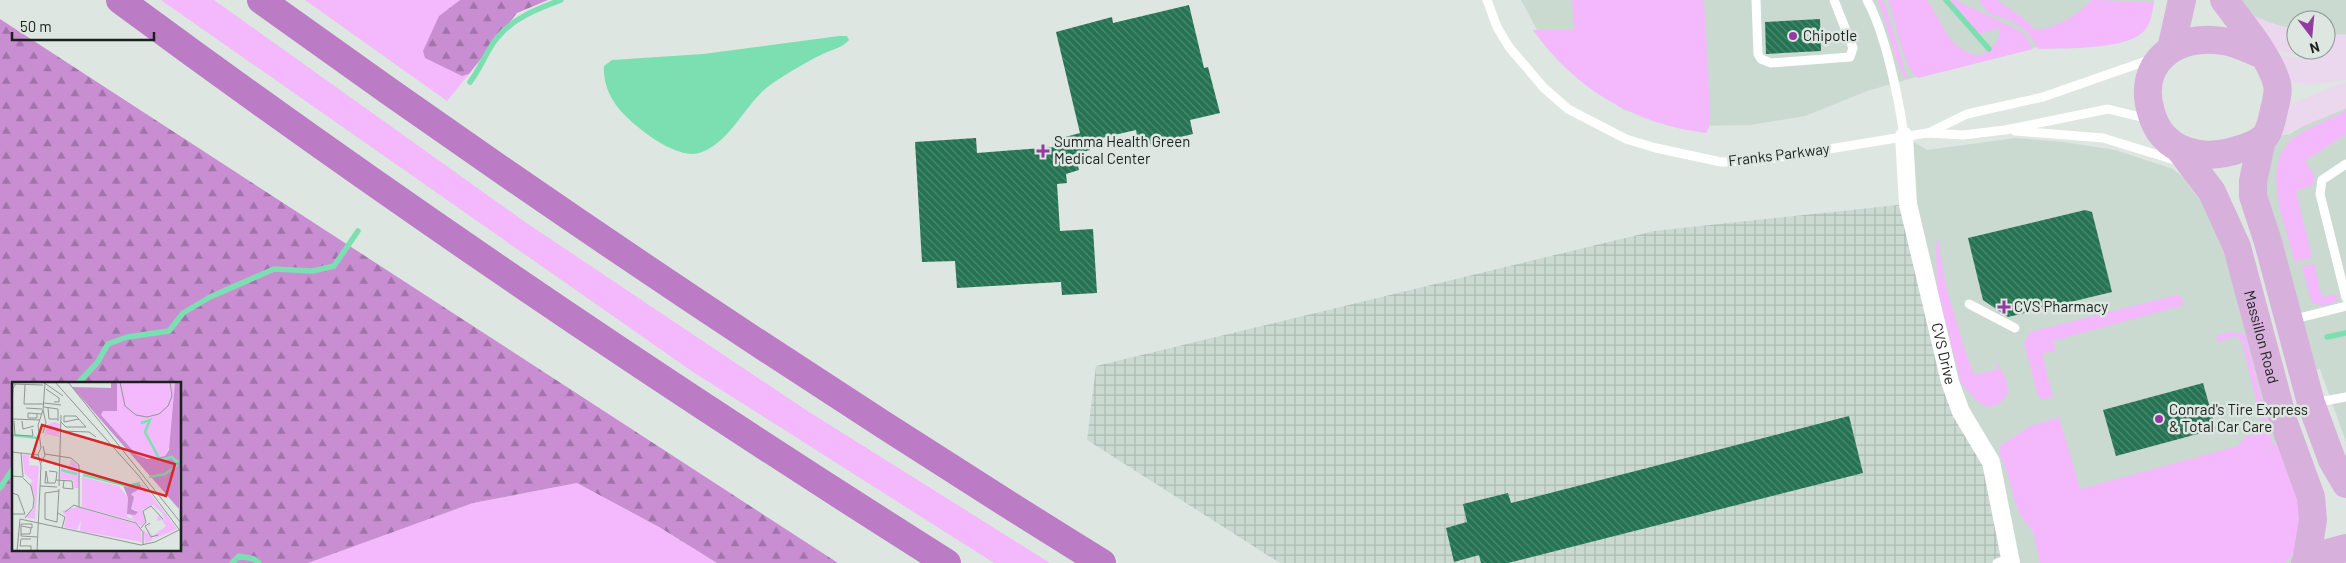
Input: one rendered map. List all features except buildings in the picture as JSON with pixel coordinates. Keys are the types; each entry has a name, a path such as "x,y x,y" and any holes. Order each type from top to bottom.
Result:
{"highway":[{"path":"120,0 260,103 402,203 790,464 947,563"},
{"path":"261,0 530,190 756,341 1022,514 1102,563"},
{"path":"1022,514 1110,563"}],"main road":[{"path":"2166,53 2182,0"},
{"path":"2224,0 2244,26 2266,61 2277,84 2277,98 2266,133 2226,154 2206,156 2181,151 2161,133 2153,121 2148,103 2148,86 2152,70 2166,53 2186,42 2224,41 2266,61"},
{"name":"Massillon Road","path":"2266,133 2253,182 2253,196 2268,242 2311,404 2332,460 2346,484"},
{"name":"Massillon Road","path":"2181,151 2212,192 2237,247 2284,423 2311,496 2313,520 2306,563"},
{"path":"2306,563 2320,555 2346,548"}],"street":[{"path":"2244,26 2274,38 2286,40"},
{"path":"2266,61 2313,72 2346,67"},
{"path":"2266,133 2346,96"},
{"name":"CVS Drive","path":"1904,136 1908,204 1950,382 1961,412 1992,462 2006,562"}],"lane":[{"name":"Franks Parkway","path":"1487,0 1509,47 1544,88 1568,108 1626,139 1656,148 1721,162 1756,161 1927,133 1962,136 2005,130 2108,110 2153,121"},
{"path":"1756,0 1758,54 1761,59 1771,63 1847,59 1850,57 1853,48 1834,0"},
{"path":"1867,0 1878,25 1900,107 1904,136"},
{"name":"Franks Parkway","path":"1927,133 1967,114 2042,97 2166,53"},
{"path":"2005,130 2103,138 2184,163 2198,173"},
{"path":"2346,164 2322,180 2320,194 2346,298"},
{"path":"1969,304 2015,328"},
{"path":"2289,320 2346,306"},
{"path":"2311,404 2346,397"}],"shaded area":[{"path":"161,0 214,0 525,222 806,410 1050,563 994,563 693,372"},
{"path":"305,0 460,0 439,16 462,76 469,74 447,101"},
{"path":"1521,0 2154,0 2154,2 2064,45 2022,49 1947,68 1867,91 1805,116 1750,125 1684,126 1624,110 1572,72 1543,41"},
{"path":"1572,0 1704,0 1710,110 1709,128 1706,133 1654,121 1631,112 1587,86 1568,70 1533,30 1574,30"},
{"path":"1877,0 1882,0 1885,4 1908,80 1903,75 1899,66"},
{"path":"1888,0 1927,0 1953,42 1969,53 1980,56 1991,48 1999,37 1999,28 1979,34 1947,0 1955,0 2016,29 2024,34 2033,49 1918,78 1908,64"},
{"path":"1979,0 1997,0 2036,30 2044,29 2066,20 2092,0 2154,2 2149,24 2144,31 2124,42 2095,47 2039,49 2025,30 2012,21 1988,13"},
{"path":"2241,0 2346,0 2346,41 2336,42 2336,10 2286,10 2286,34 2252,19"},
{"path":"847,36 849,40 785,75 764,90 721,140 702,152 692,154 668,147 655,140 632,122 616,105 608,92 605,82 604,66 612,60 703,54"},
{"path":"2346,101 2346,442 2320,369 2302,370 2253,181 2262,139 2290,134"},
{"path":"2346,111 2346,134 2305,161 2315,176 2313,185 2296,191 2312,257 2295,262 2278,199 2277,167 2282,152 2296,136"},
{"path":"1904,136 1927,150 2015,138 2063,142 2115,150 2173,169 2183,177 2199,199 2212,192 2237,247 2305,563 2011,563 1950,382"},
{"path":"1908,204 1950,382 1978,438 2012,563 1280,563 1087,440 1096,366 1654,231"},
{"path":"1938,240 1946,286 1974,375 1998,369 1995,358 2006,379 2008,394 2000,403 1989,407 1979,403 1961,383 1937,288 1936,242"},
{"path":"2314,264 2322,297 2336,294 2338,300 2331,304 2317,304 2311,301 2302,266"},
{"path":"2176,295 2181,297 2184,305 2053,341 2056,350 2042,354 2053,397 2043,400 2038,396 2024,343 2030,332"},
{"path":"2230,332 2245,334 2273,444 2263,455 2274,444 2283,446 2301,498 2298,549 2285,563 2040,563 2033,532 2019,513 2015,502 2008,474 1999,453 2000,446 2028,427 2059,417 2080,489 2238,446 2245,437 2264,431 2241,340 2235,336 2220,342 2216,340 2218,335"},
{"path":"577,483 659,527 717,563 308,563 473,503"}],"green space":[{"path":"460,0 548,0 517,13 469,74 462,76 425,58 423,51 439,16"},
{"path":"0,19 838,563 717,563 659,527 577,483 473,503 308,563 0,563"}],"waterway":[{"path":"470,82 493,43 503,31 526,15 561,0"},
{"path":"1946,0 1989,49"},
{"path":"79,382 97,363 108,344 127,337 169,331 183,313 210,297 274,269 313,271 334,266 358,231"},
{"path":"2327,337 2346,333"},
{"path":"0,488 12,470"},
{"path":"232,563 239,556 254,559 259,563"}],"place":[{"name":"Chipotle","path":"1793,36"},
{"name":"Summa Health Green Medical Center","path":"1043,151"},
{"name":"CVS Pharmacy","path":"2004,307"},
{"name":"Conrad's Tire Express & Total Car Care","path":"2159,419"}]}
